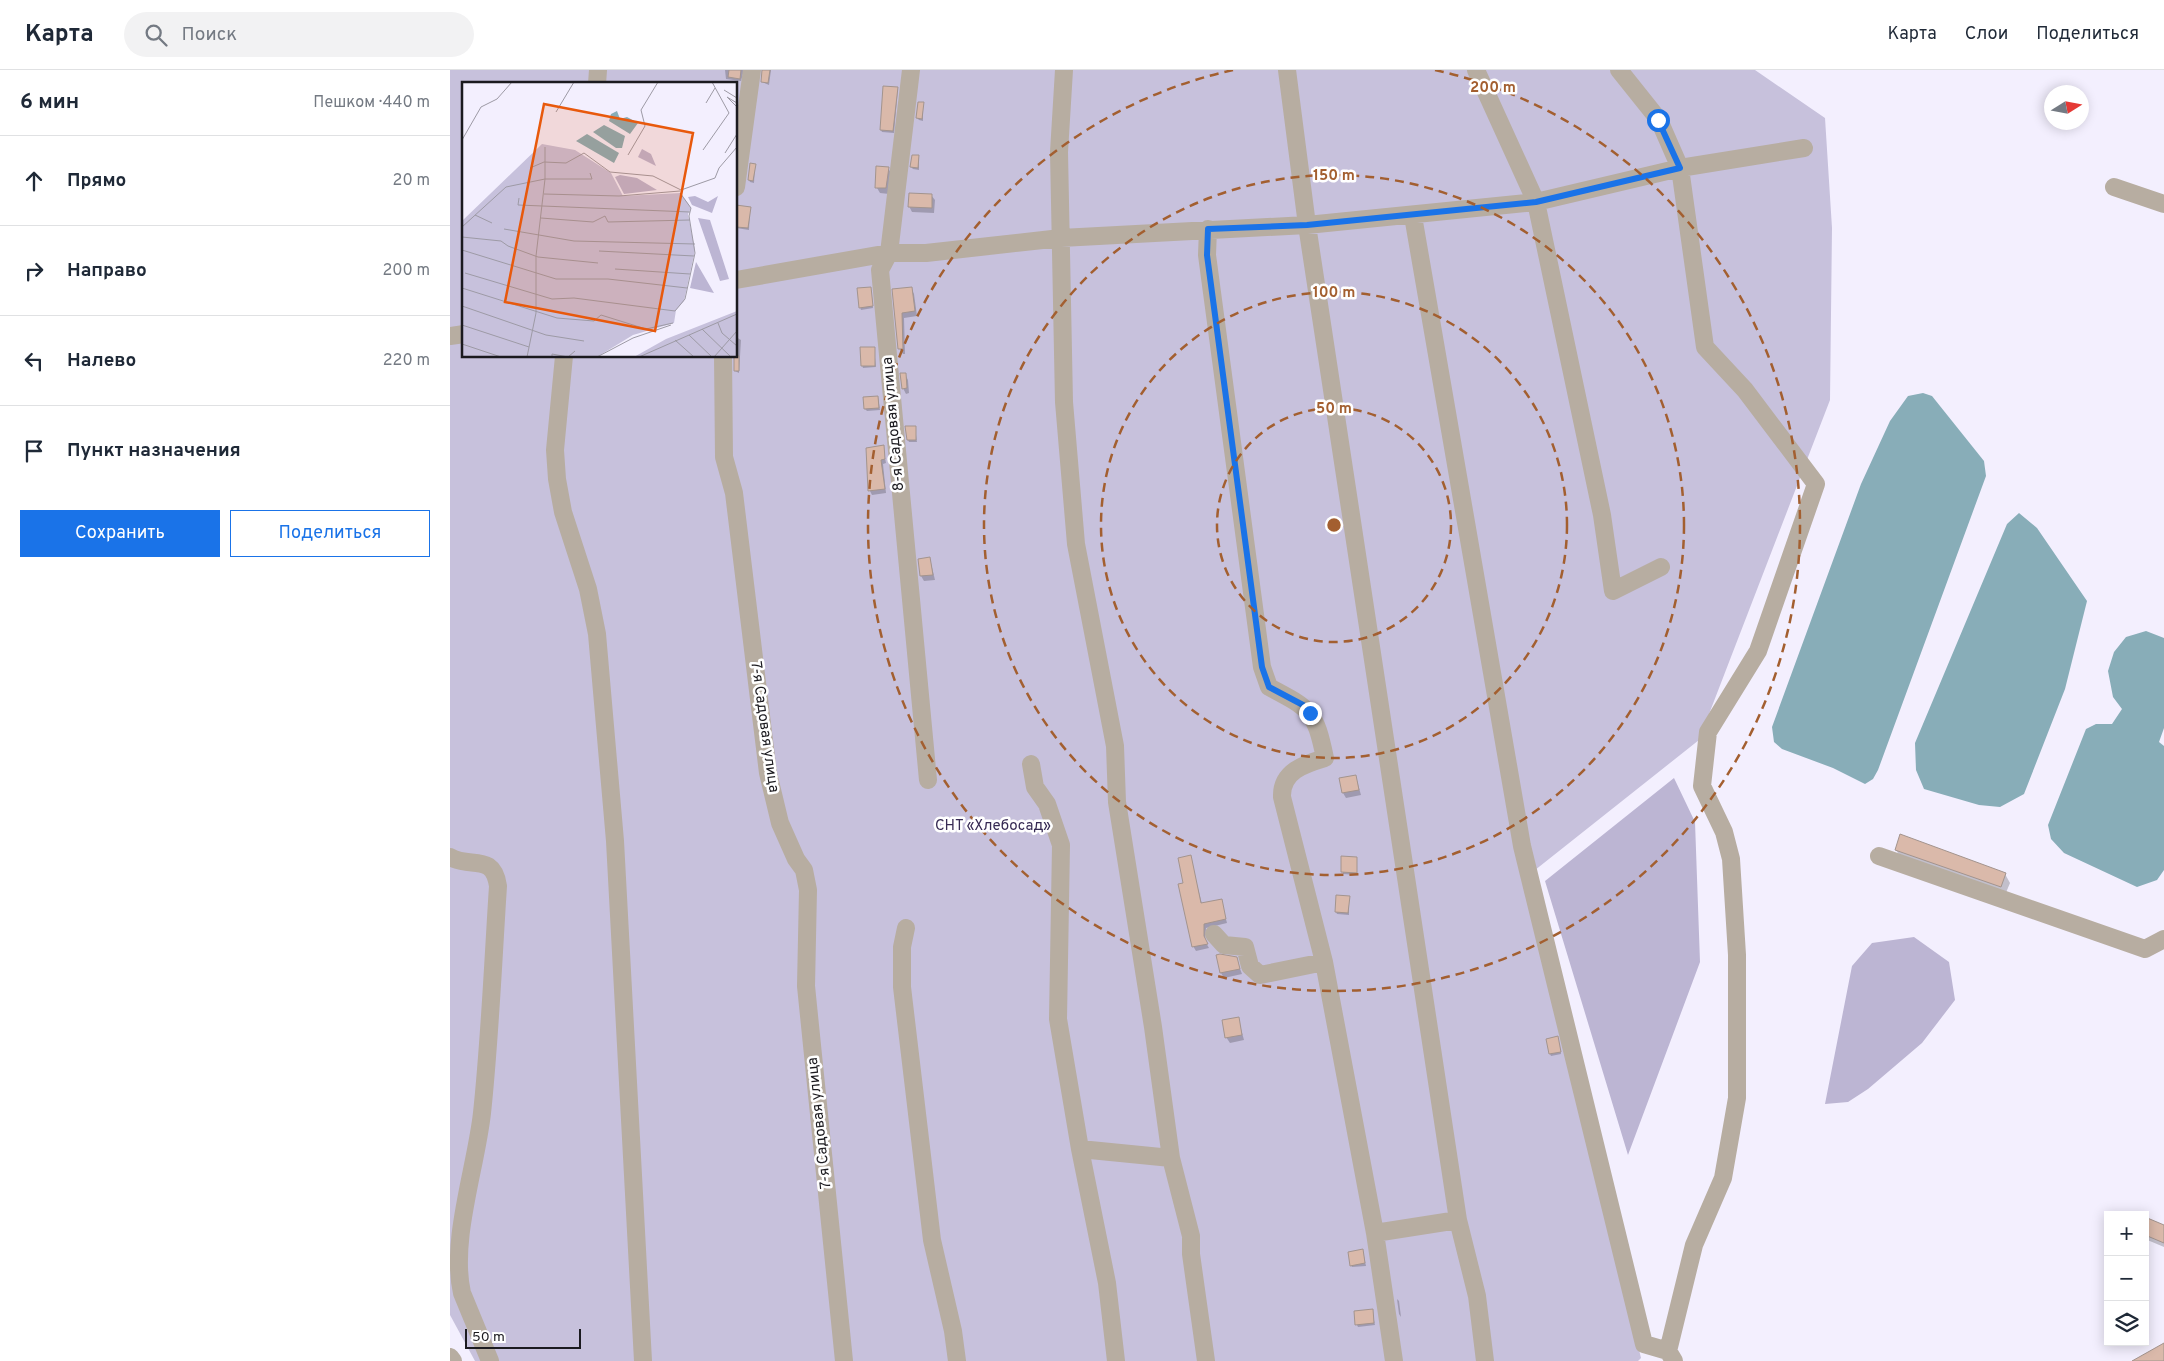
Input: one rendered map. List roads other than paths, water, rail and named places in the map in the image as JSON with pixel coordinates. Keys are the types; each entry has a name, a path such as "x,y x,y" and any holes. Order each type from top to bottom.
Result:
{"lane":[{"path":"738,172 752,70"},
{"name":"8-я Садовая улица","path":"911,70 889,253 880,270 928,780"},
{"path":"1064,70 1059,152 1064,402 1076,544 1115,746 1117,802 1153,1027 1171,1158 1191,1236 1191,1254 1206,1361"},
{"path":"1287,70 1307,225 1458,1220 1477,1296 1485,1361"},
{"path":"1476,70 1536,202 1602,515 1613,591 1661,567"},
{"path":"1413,216 1522,846 1644,1352 1671,1356 1694,1245 1723,1178 1738,1098 1737,955 1731,859 1724,832 1702,786 1708,732 1758,652 1816,484 1745,390 1705,347 1680,168 1658,120 1618,70"},
{"path":"738,280 889,253 926,253 1061,238 1307,225 1413,216 1536,202 1680,168 1804,148"},
{"path":"2114,187 2164,204"},
{"path":"1208,229 1207,255 1262,667 1269,687 1303,705 1310,713 1320,732 1325,758 1299,766 1288,778 1282,792 1324,962 1375,1234 1394,1361"},
{"path":"564,358 555,450 557,479 563,512 588,589 597,634 615,842 643,1361"},
{"name":"7-я Садовая улица","path":"723,358 724,457 734,493 768,773 780,823 796,860 804,870 808,890 806,986 844,1361"},
{"path":"1032,764 1035,787 1047,804 1061,845 1058,1019 1080,1149 1107,1283 1116,1361"},
{"path":"1879,856 2145,949 2164,939"},
{"path":"450,857 455,860 483,863 492,869 497,877 498,886 482,1114 458,1251 459,1281 462,1292 490,1361"},
{"path":"906,928 902,947 902,987 932,1240 953,1331 957,1361"},
{"path":"1214,934 1224,945 1245,946 1250,966 1260,975 1324,962"},
{"path":"1080,1149 1171,1158"},
{"path":"1375,1234 1458,1220"},
{"path":"450,1357 453,1361"}],"water":[{"path":"1923,393 1932,396 1984,461 1986,476 1878,770 1873,779 1865,784 1833,768 1782,749 1774,742 1772,727 1861,484 1890,421 1908,396"},
{"path":"2019,513 2037,528 2087,601 2065,689 2024,794 2000,807 1979,805 1924,789 1916,770 1915,743 2007,524"},
{"path":"2146,631 2164,638 2164,728 2159,742 2164,746 2164,870 2157,880 2137,887 2064,853 2051,839 2048,825 2086,729 2096,724 2112,724 2122,709 2113,697 2108,671 2114,652 2126,637"}],"park label":[{"name":"СНТ «Хлебосад»","path":"993,826"}]}
